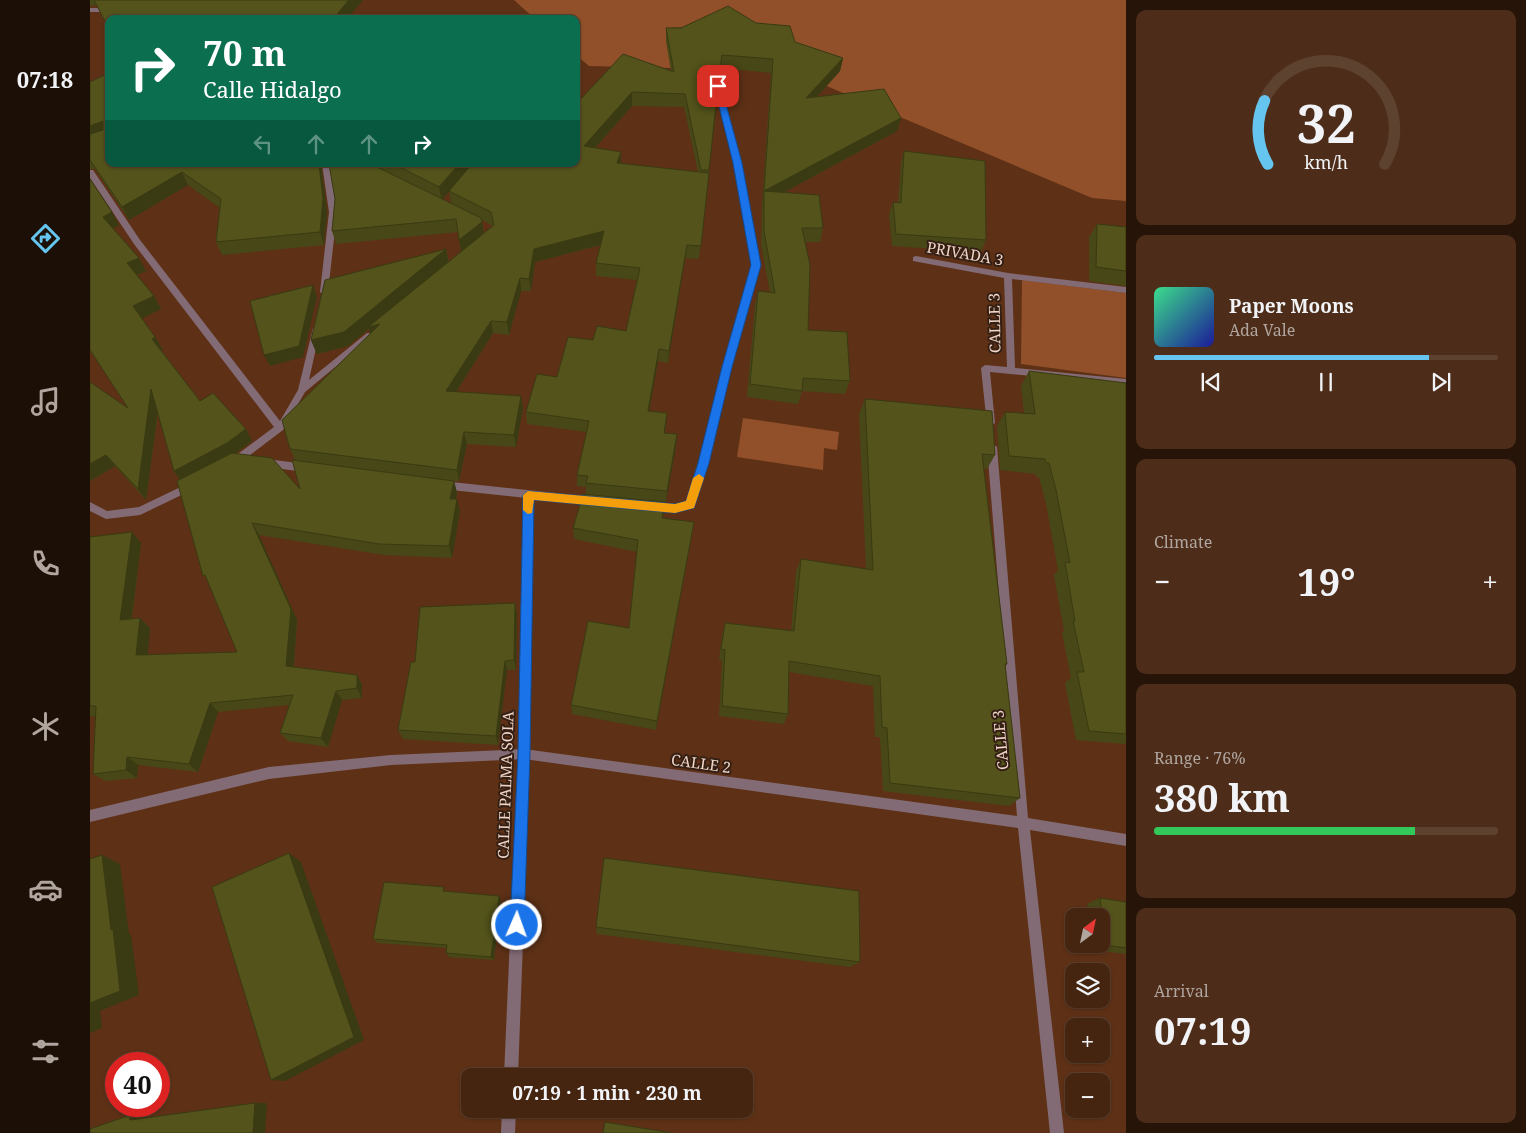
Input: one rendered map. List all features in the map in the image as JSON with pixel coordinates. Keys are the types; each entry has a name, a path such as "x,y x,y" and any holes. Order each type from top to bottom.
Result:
{"street":[{"path":"90,10 116,10"},
{"path":"636,505 675,509 690,505 704,463 727,367 756,265 738,163 718,86"},
{"path":"323,298 327,279 333,212 326,167"},
{"path":"90,172 137,242 280,428"},
{"name":"PRIVADA 3","path":"916,259 1008,276 1126,290"},
{"name":"CALLE 3","path":"1008,276 1011,370"},
{"path":"222,468 238,459 280,428 302,390 319,316"},
{"path":"302,390 380,327"},
{"name":"CALLE 3","path":"1057,1133 1023,823 985,368 1126,382"},
{"path":"238,459 315,469"},
{"path":"90,506 106,515 140,511 197,482"},
{"path":"430,483 606,502"},
{"name":"CALLE PALMA SOLA","path":"511,1068 524,754 528,495"},
{"name":"CALLE 2","path":"90,816 269,773 391,760 524,754 1023,823 1126,840"},
{"path":"508,1133 509,1118"}],"shaded area":[{"path":"514,0 1126,0 1126,201 1092,198 791,71 589,66 580,58 580,15 531,15"},
{"path":"1022,280 1126,293 1126,378 1021,364"},
{"path":"743,418 839,432 837,450 824,448 823,470 737,457"}],"building":[{"path":"94,0 349,0 336,15 105,15 105,21"},
{"path":"728,6 756,23 790,26 795,42 843,58 806,98 884,89 901,118 764,191 773,59 722,55 720,69 715,72 720,94 717,95 709,170 701,170 685,94 632,92 584,146 621,152 617,163 709,173 701,246 687,245 669,351 659,349 648,411 667,413 664,433 677,434 667,491 586,483 588,476 577,475 589,421 526,412 537,374 557,377 568,337 593,340 597,326 626,331 640,268 596,263 604,231 534,249 529,279 520,278 507,322 491,321 446,391 521,396 514,435 464,432 457,470 290,449 282,420 380,324 368,327 494,225 491,212 449,191 469,167 580,167 580,100 623,54 674,72 666,28 681,28"},
{"path":"105,75 105,167 319,167 323,199 320,232 216,242 221,199 182,172 122,207 90,160 90,134 103,130 103,121 90,126 90,82"},
{"path":"904,151 985,161 986,240 896,234 893,202 901,203"},
{"path":"330,167 377,167 481,218 482,222 459,240 456,219 332,231 335,199"},
{"path":"400,167 456,167 439,187"},
{"path":"90,179 112,212 103,217 139,258 127,263 154,296 133,306 155,337 152,339 200,401 213,393 246,429 227,443 174,471 151,389 138,489 106,455 90,464 90,382 128,408 90,350"},
{"path":"764,191 819,195 823,228 802,228 810,265 808,330 847,332 850,381 803,378 802,391 750,384 758,291 775,293 764,231"},
{"path":"1097,224 1126,227 1126,271 1096,267"},
{"path":"446,249 344,332 311,340 325,280"},
{"path":"313,285 299,346 264,355 250,301"},
{"path":"1029,371 1126,383 1126,734 1089,731 1077,672 1084,672 1073,621 1075,621 1065,562 1070,563 1049,463 1046,463 1045,459 1009,456 1005,412 1035,414"},
{"path":"865,399 992,411 995,455 982,454 1007,664 1005,664 1020,798 890,783 887,728 882,727 880,676 789,661 788,714 722,706 725,650 721,649 725,623 794,631 801,559 873,570"},
{"path":"232,453 272,458 300,489 292,460 454,481 450,499 457,499 449,546 379,544 252,523 291,609 286,666 357,675 357,688 336,691 321,738 280,733 293,695 210,703 189,764 127,757 126,770 93,774 96,706 90,706 90,537 132,532 120,620 140,618 136,655 237,652 205,575 203,576 177,481"},
{"path":"583,494 665,502 662,518 694,522 657,721 571,705 588,621 629,628 638,540 573,528"},
{"path":"515,603 514,660 505,661 496,736 398,730 411,662 415,662 420,607"},
{"path":"289,853 354,1037 271,1080 212,887"},
{"path":"102,855 120,991 90,1003 90,859"},
{"path":"604,858 859,891 860,962 596,927"},
{"path":"384,882 444,887 443,891 499,896 491,957 446,953 447,945 373,939"},
{"path":"1100,898 1126,902 1126,948 1110,946 1110,908 1101,908"},
{"path":"255,1103 253,1133 90,1133 90,1129 124,1117 130,1117 130,1120 170,1117 170,1115"},
{"path":"605,1122 672,1133 603,1133"}],"slow traffic":[{"path":"528,510 528,495 675,509 690,505 699,478"}],"route":[{"path":"517,925 524,754 528,495 675,509 690,505 704,463 727,367 756,265 738,163 718,86"}]}
